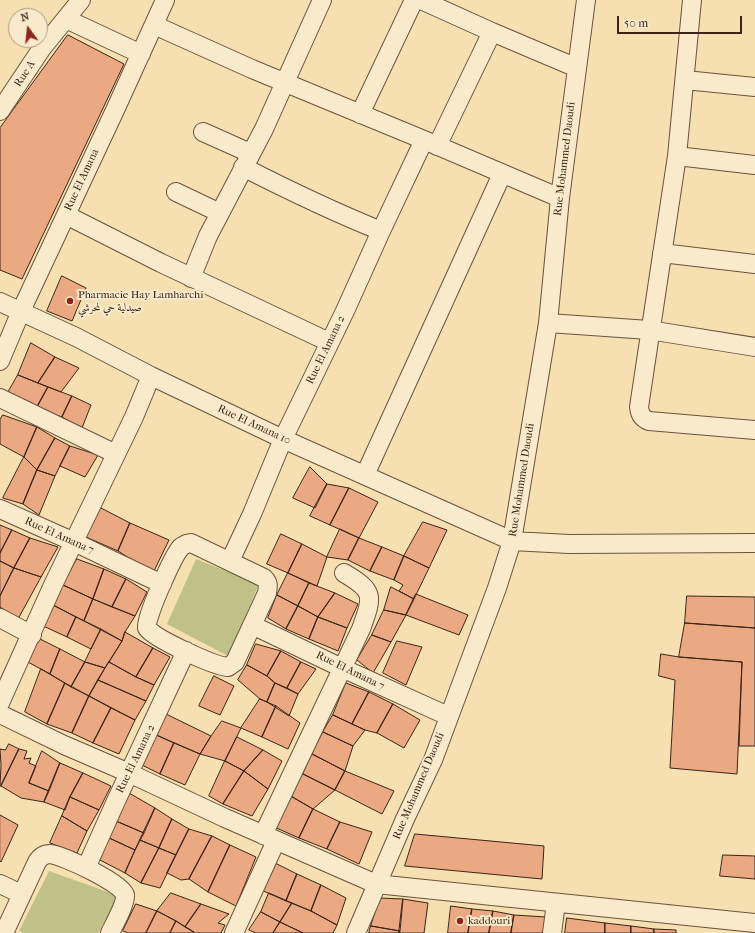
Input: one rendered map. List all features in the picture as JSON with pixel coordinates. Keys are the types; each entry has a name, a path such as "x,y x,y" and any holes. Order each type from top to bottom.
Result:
{"street":[{"name":"Rue A","path":"0,111 42,48 81,0"},
{"name":"Rue El Amana","path":"0,361 21,311 166,0"},
{"path":"191,278 200,253 264,129 322,0"},
{"path":"360,114 414,0"},
{"path":"421,0 577,68"},
{"name":"Rue Mohammed Daoudi","path":"356,933 376,884 433,760 448,716 497,588 512,541 548,322 560,198 586,0"},
{"path":"692,0 677,156 638,407 643,418 649,421 755,430"},
{"path":"66,19 141,54"},
{"path":"154,25 209,51 560,198"},
{"name":"Rue El Amana 2","path":"230,561 252,514 283,439 381,231 492,32"},
{"path":"685,80 755,87"},
{"path":"203,132 326,207 381,231"},
{"path":"677,156 755,165"},
{"path":"364,475 502,174"},
{"path":"176,192 220,213"},
{"path":"66,215 191,278 286,320 329,342"},
{"path":"662,253 755,264"},
{"name":"Rue El Amana 10","path":"0,302 76,337 151,376 283,439 512,541"},
{"path":"548,322 649,330 755,347"},
{"path":"0,703 151,376"},
{"path":"0,398 116,454"},
{"name":"Rue El Amana 7","path":"0,509 162,584"},
{"path":"512,541 569,544 755,543"},
{"path":"186,544 191,544 230,561 264,578 267,581 268,586 267,593 235,662 228,667 216,664 155,635 147,628 147,620 162,584 178,552 186,544"},
{"path":"234,933 269,838 369,608 370,598 366,589 344,573"},
{"path":"0,618 32,634"},
{"name":"Rue El Amana 7","path":"252,625 448,716"},
{"name":"Rue El Amana 2","path":"86,868 186,651"},
{"path":"0,714 64,745 129,773 269,838 376,884 755,922"},
{"path":"4,933 37,862 45,855 55,855 86,868 122,890 125,895 122,906 110,933"},
{"path":"0,884 21,894"},
{"path":"552,933 556,903"}],"green space":[{"path":"196,559 259,584 228,656 167,624"},
{"path":"49,871 119,896 98,933 24,933 19,931"}],"building":[{"path":"68,35 124,64 22,279 0,270 0,128"},
{"path":"62,276 86,288 72,321 47,311"},
{"path":"31,343 55,357 38,383 18,375"},
{"path":"55,357 79,368 61,392 38,383"},
{"path":"18,375 48,387 36,409 6,396"},
{"path":"48,387 72,396 62,417 36,409"},
{"path":"72,396 91,405 82,428 62,417"},
{"path":"3,415 37,427 24,457 0,444 0,420"},
{"path":"37,427 55,438 37,470 24,457"},
{"path":"55,438 70,446 55,476 37,470"},
{"path":"70,446 98,455 85,477 60,466"},
{"path":"24,457 37,470 23,504 3,498"},
{"path":"310,467 327,484 315,508 293,498"},
{"path":"37,470 55,476 39,515 23,504"},
{"path":"327,484 349,488 330,525 310,516"},
{"path":"349,488 378,502 359,538 330,525"},
{"path":"101,508 130,523 118,551 86,537"},
{"path":"423,522 447,530 429,568 404,556"},
{"path":"130,523 169,540 153,573 118,551"},
{"path":"0,525 12,530 0,553"},
{"path":"340,529 359,538 348,560 327,557"},
{"path":"12,530 30,538 14,568 0,561 0,553"},
{"path":"281,534 302,544 288,573 267,564"},
{"path":"30,538 58,547 41,577 14,568"},
{"path":"359,538 382,547 370,571 348,560"},
{"path":"302,544 327,557 317,586 288,573"},
{"path":"382,547 404,556 394,580 370,571"},
{"path":"404,556 429,568 414,599 399,591 403,585 394,580"},
{"path":"77,559 104,569 93,599 63,585"},
{"path":"0,561 14,568 0,596"},
{"path":"14,568 41,577 18,619 0,607 0,596"},
{"path":"104,569 126,579 112,607 93,599"},
{"path":"288,573 309,583 298,606 277,595"},
{"path":"126,579 147,592 135,616 112,607"},
{"path":"309,583 335,593 318,617 298,606"},
{"path":"63,585 93,599 84,621 53,605"},
{"path":"391,587 414,599 406,615 384,610"},
{"path":"335,593 358,604 347,628 318,617"},
{"path":"416,594 468,615 459,635 406,615"},
{"path":"277,595 298,606 286,629 268,618"},
{"path":"687,596 755,597 755,628 685,623"},
{"path":"93,599 135,616 125,632 122,641 84,621"},
{"path":"53,605 76,617 67,637 41,625"},
{"path":"298,606 318,617 309,639 286,629"},
{"path":"384,610 406,615 391,642 372,635"},
{"path":"76,617 101,629 91,649 67,637"},
{"path":"318,617 347,628 338,651 309,639"},
{"path":"685,623 755,628 755,746 739,746 742,662 679,657"},
{"path":"101,629 122,641 105,668 85,662"},
{"path":"125,632 153,648 136,677 109,662 122,641"},
{"path":"372,635 391,642 373,673 357,660"},
{"path":"36,637 60,649 50,674 26,661"},
{"path":"397,641 422,647 406,685 383,673"},
{"path":"256,644 281,651 267,676 247,665"},
{"path":"153,648 170,657 154,685 136,677"},
{"path":"60,649 85,662 71,687 50,674"},
{"path":"281,651 301,662 287,688 275,683 267,676"},
{"path":"661,654 679,657 742,662 737,774 670,768 675,680 659,676"},
{"path":"85,662 105,668 89,696 71,687"},
{"path":"109,662 154,685 146,701 98,680"},
{"path":"301,662 316,669 298,694 287,688"},
{"path":"247,665 267,676 275,683 267,702 260,699 238,680"},
{"path":"41,669 65,683 47,724 25,712"},
{"path":"214,676 234,686 220,715 199,706"},
{"path":"98,680 146,701 135,720 89,696"},
{"path":"65,683 89,696 72,733 47,724"},
{"path":"275,683 298,694 289,716 267,702"},
{"path":"346,683 369,692 352,724 333,715"},
{"path":"369,692 393,704 377,733 365,730 352,724"},
{"path":"89,696 111,708 93,743 72,733"},
{"path":"260,699 276,706 262,737 241,728"},
{"path":"393,704 420,720 404,748 377,733"},
{"path":"276,706 300,723 288,749 262,737"},
{"path":"111,708 135,720 119,754 93,743"},
{"path":"166,714 211,736 200,754 154,734"},
{"path":"333,715 365,730 353,746 323,732"},
{"path":"222,721 241,728 225,761 200,754"},
{"path":"323,732 353,746 345,771 312,754"},
{"path":"154,734 174,743 160,774 142,765"},
{"path":"237,737 263,750 244,771 225,761"},
{"path":"174,743 200,754 185,785 160,774"},
{"path":"9,744 19,749 0,786 0,749 5,750"},
{"path":"19,749 27,751 24,759 31,758 29,763 36,766 29,783 49,791 44,802 21,798 1,786"},
{"path":"263,750 282,761 268,789 244,771"},
{"path":"42,751 60,763 49,791 29,783"},
{"path":"312,754 345,771 335,790 303,774"},
{"path":"225,761 244,771 223,804 209,796"},
{"path":"60,763 83,773 65,810 44,802"},
{"path":"244,771 268,789 252,816 223,804"},
{"path":"345,771 394,791 382,814 335,790"},
{"path":"83,773 111,786 99,810 70,797"},
{"path":"303,774 335,790 313,809 289,795"},
{"path":"129,793 155,808 144,833 116,821"},
{"path":"289,795 313,809 299,838 272,826"},
{"path":"70,797 99,810 87,831 62,816"},
{"path":"155,808 172,819 159,848 140,840"},
{"path":"313,809 340,822 327,849 299,838"},
{"path":"0,815 18,825 1,862 0,861"},
{"path":"62,816 87,831 77,853 50,843"},
{"path":"172,819 189,829 176,855 159,848"},
{"path":"116,821 144,833 135,850 107,837"},
{"path":"340,822 372,832 359,864 327,849"},
{"path":"189,829 212,836 189,879 181,880 167,873"},
{"path":"415,834 544,846 542,879 405,866"},
{"path":"212,836 230,845 208,892 189,879"},
{"path":"107,837 135,850 125,873 98,859"},
{"path":"140,840 159,848 141,883 125,873"},
{"path":"230,845 256,857 236,906 208,892"},
{"path":"159,848 176,855 160,888 141,883"},
{"path":"723,855 755,856 755,879 720,876"},
{"path":"273,862 297,874 286,901 261,890"},
{"path":"297,874 321,885 311,911 286,901"},
{"path":"321,885 346,898 337,925 311,911"},
{"path":"171,893 201,904 185,927 157,911"},
{"path":"269,893 292,903 280,922 261,912"},
{"path":"380,898 403,899 400,931 371,926"},
{"path":"403,899 428,903 424,933 399,933"},
{"path":"292,903 337,925 333,933 303,933 280,922"},
{"path":"136,904 157,911 146,933 128,933 123,931"},
{"path":"201,904 229,914 218,923 225,925 221,933 195,933 185,927"},
{"name":"kaddouri","path":"451,906 472,909 468,933 448,933"},
{"path":"472,909 493,911 489,933 468,933"},
{"path":"157,911 176,921 170,933 146,933"},
{"path":"493,911 514,915 511,933 489,933"},
{"path":"261,912 280,922 273,933 256,933 249,930"},
{"path":"514,915 546,917 543,933 511,933"},
{"path":"567,918 605,923 605,933 565,933"},
{"path":"176,921 194,932 170,933"},
{"path":"280,922 303,933 273,933"},
{"path":"605,923 631,926 631,933 605,933"},
{"path":"371,926 400,931 399,933 369,933"},
{"path":"631,926 654,929 654,933 631,933"},
{"path":"654,929 676,930 676,933 654,933"}],"place":[{"name":"Pharmacie Hay Lamharchi صيدلية حي لمحرشي","path":"70,301"},
{"name":"kaddouri","path":"460,921"}]}
